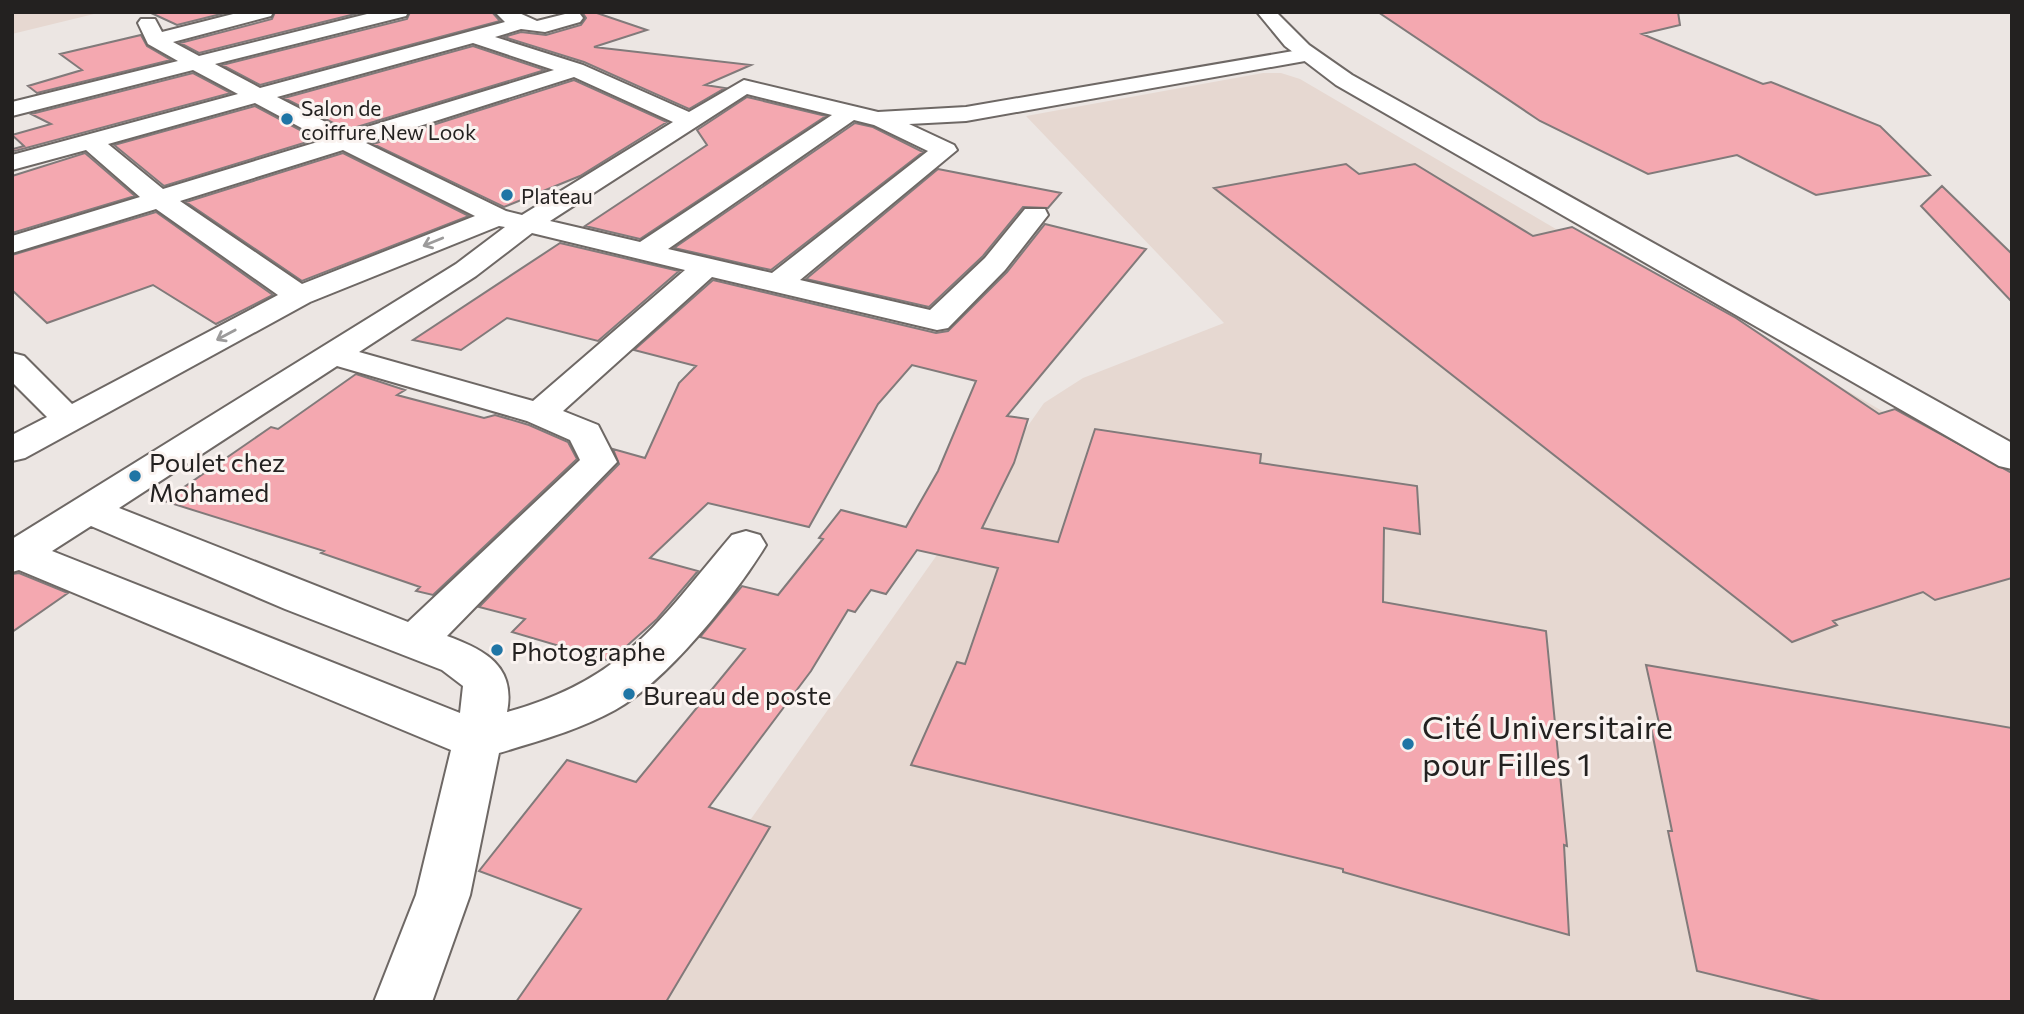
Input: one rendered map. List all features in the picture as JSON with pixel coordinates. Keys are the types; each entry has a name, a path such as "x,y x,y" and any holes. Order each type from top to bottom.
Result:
{"street":[{"path":"264,12 151,24 196,63 342,141 497,217 937,321 995,264 1035,215"},
{"path":"12,109 399,12"},
{"path":"1266,12 1284,37 1305,55 2012,458"},
{"path":"12,163 470,35 511,18 537,29 573,18"},
{"path":"470,35 575,70 690,121"},
{"path":"646,251 864,116 967,114 1305,55"},
{"path":"12,245 575,70"},
{"path":"15,556 466,270 528,223 744,87 864,116 945,150 779,282"},
{"path":"930,143 998,127 1014,117 1019,106"},
{"path":"88,140 159,199 299,296"},
{"path":"12,450 299,296 497,217"},
{"path":"539,414 708,265"},
{"path":"330,354 539,414 585,433 599,462 417,640"},
{"path":"12,363 69,420"},
{"path":"89,510 300,598 417,640 472,666 483,677 487,691 443,895 403,1002"},
{"path":"15,556 477,740 583,705 615,688 642,667 746,545"}],"shaded area":[{"path":"12,12 88,12 94,14 12,34"},
{"name":"Cité Universitaire pour Filles 1","path":"1263,73 1281,73 1300,79 1578,242 1593,244 2012,486 2012,1002 622,1002 1044,403 1083,378 1224,323 1026,116"}],"building":[{"path":"149,12 229,12 177,25"},
{"path":"275,12 363,12 199,53 180,43 272,19"},
{"path":"410,12 492,12 500,21 260,85 222,65 407,19"},
{"path":"582,12 594,12 647,30 594,47 751,65 705,85 725,88 689,109 584,62 504,37 521,32 546,35 581,25 586,18"},
{"path":"1378,12 1678,12 1680,25 1642,34 1763,84 1771,82 1880,126 1930,175 1816,195 1737,155 1648,174 1540,121"},
{"path":"141,35 147,46 171,60 37,93 28,86 82,70 60,54"},
{"path":"473,46 545,70 347,130 284,98"},
{"path":"193,73 231,93 15,151 13,149 24,146 12,135 51,124 31,114"},
{"path":"574,80 667,122 580,176 504,207 373,144"},
{"path":"747,97 826,116 640,239 585,226 707,145 697,130"},
{"path":"255,106 317,139 164,186 114,145"},
{"path":"855,123 873,127 923,152 771,270 674,248"},
{"path":"85,153 135,196 12,233 12,176"},
{"path":"343,153 469,216 302,281 186,202"},
{"path":"1346,164 1359,174 1415,164 1533,236 1572,227 1736,318 1879,414 1895,409 2012,473 2012,578 1935,600 1923,592 1833,621 1837,625 1792,642 1214,188"},
{"path":"938,169 1061,193 1048,208 1023,207 983,256 929,307 806,279"},
{"path":"1942,186 2012,254 2012,302 1921,206"},
{"path":"156,212 273,295 216,324 153,285 47,323 12,290 12,255"},
{"path":"1045,224 1146,249 1007,416 1028,419 1014,463 982,528 1058,542 1095,429 1261,454 1260,463 1417,486 1420,534 1384,528 1383,602 1546,631 1567,846 1564,845 1569,935 1343,872 1343,869 911,765 957,662 965,664 998,568 917,550 886,594 871,590 855,612 848,610 811,671 709,807 770,827 666,1002 516,1002 581,909 479,871 567,760 636,782 745,649 700,637 742,586 778,595 823,539 819,538 841,510 906,527 938,471 976,381 912,365 878,404 809,527 708,503 650,558 698,571 657,619 610,661 512,632 525,619 479,607 619,464 613,449 645,458 679,383 696,366 634,350 713,280 936,333 948,331 1007,272"},
{"path":"560,243 679,271 598,341 507,318 461,350 413,340"},
{"path":"356,374 405,390 397,395 484,418 495,415 529,425 568,442 577,459 433,595 416,591 420,587 321,553 324,551 164,501 271,427 278,429"},
{"path":"19,573 68,593 12,632 12,574"},
{"path":"1646,665 2012,728 2012,1002 1824,1002 1697,971 1668,831 1672,831 1650,722 1659,723"}],"place":[{"name":"Salon de coiffure New Look","path":"287,119"},
{"name":"Plateau","path":"507,195"},
{"name":"Poulet chez Mohamed","path":"135,476"},
{"name":"Photographe","path":"497,650"},
{"name":"Bureau de poste","path":"629,694"},
{"name":"Cité Universitaire pour Filles 1","path":"1408,744"}]}
